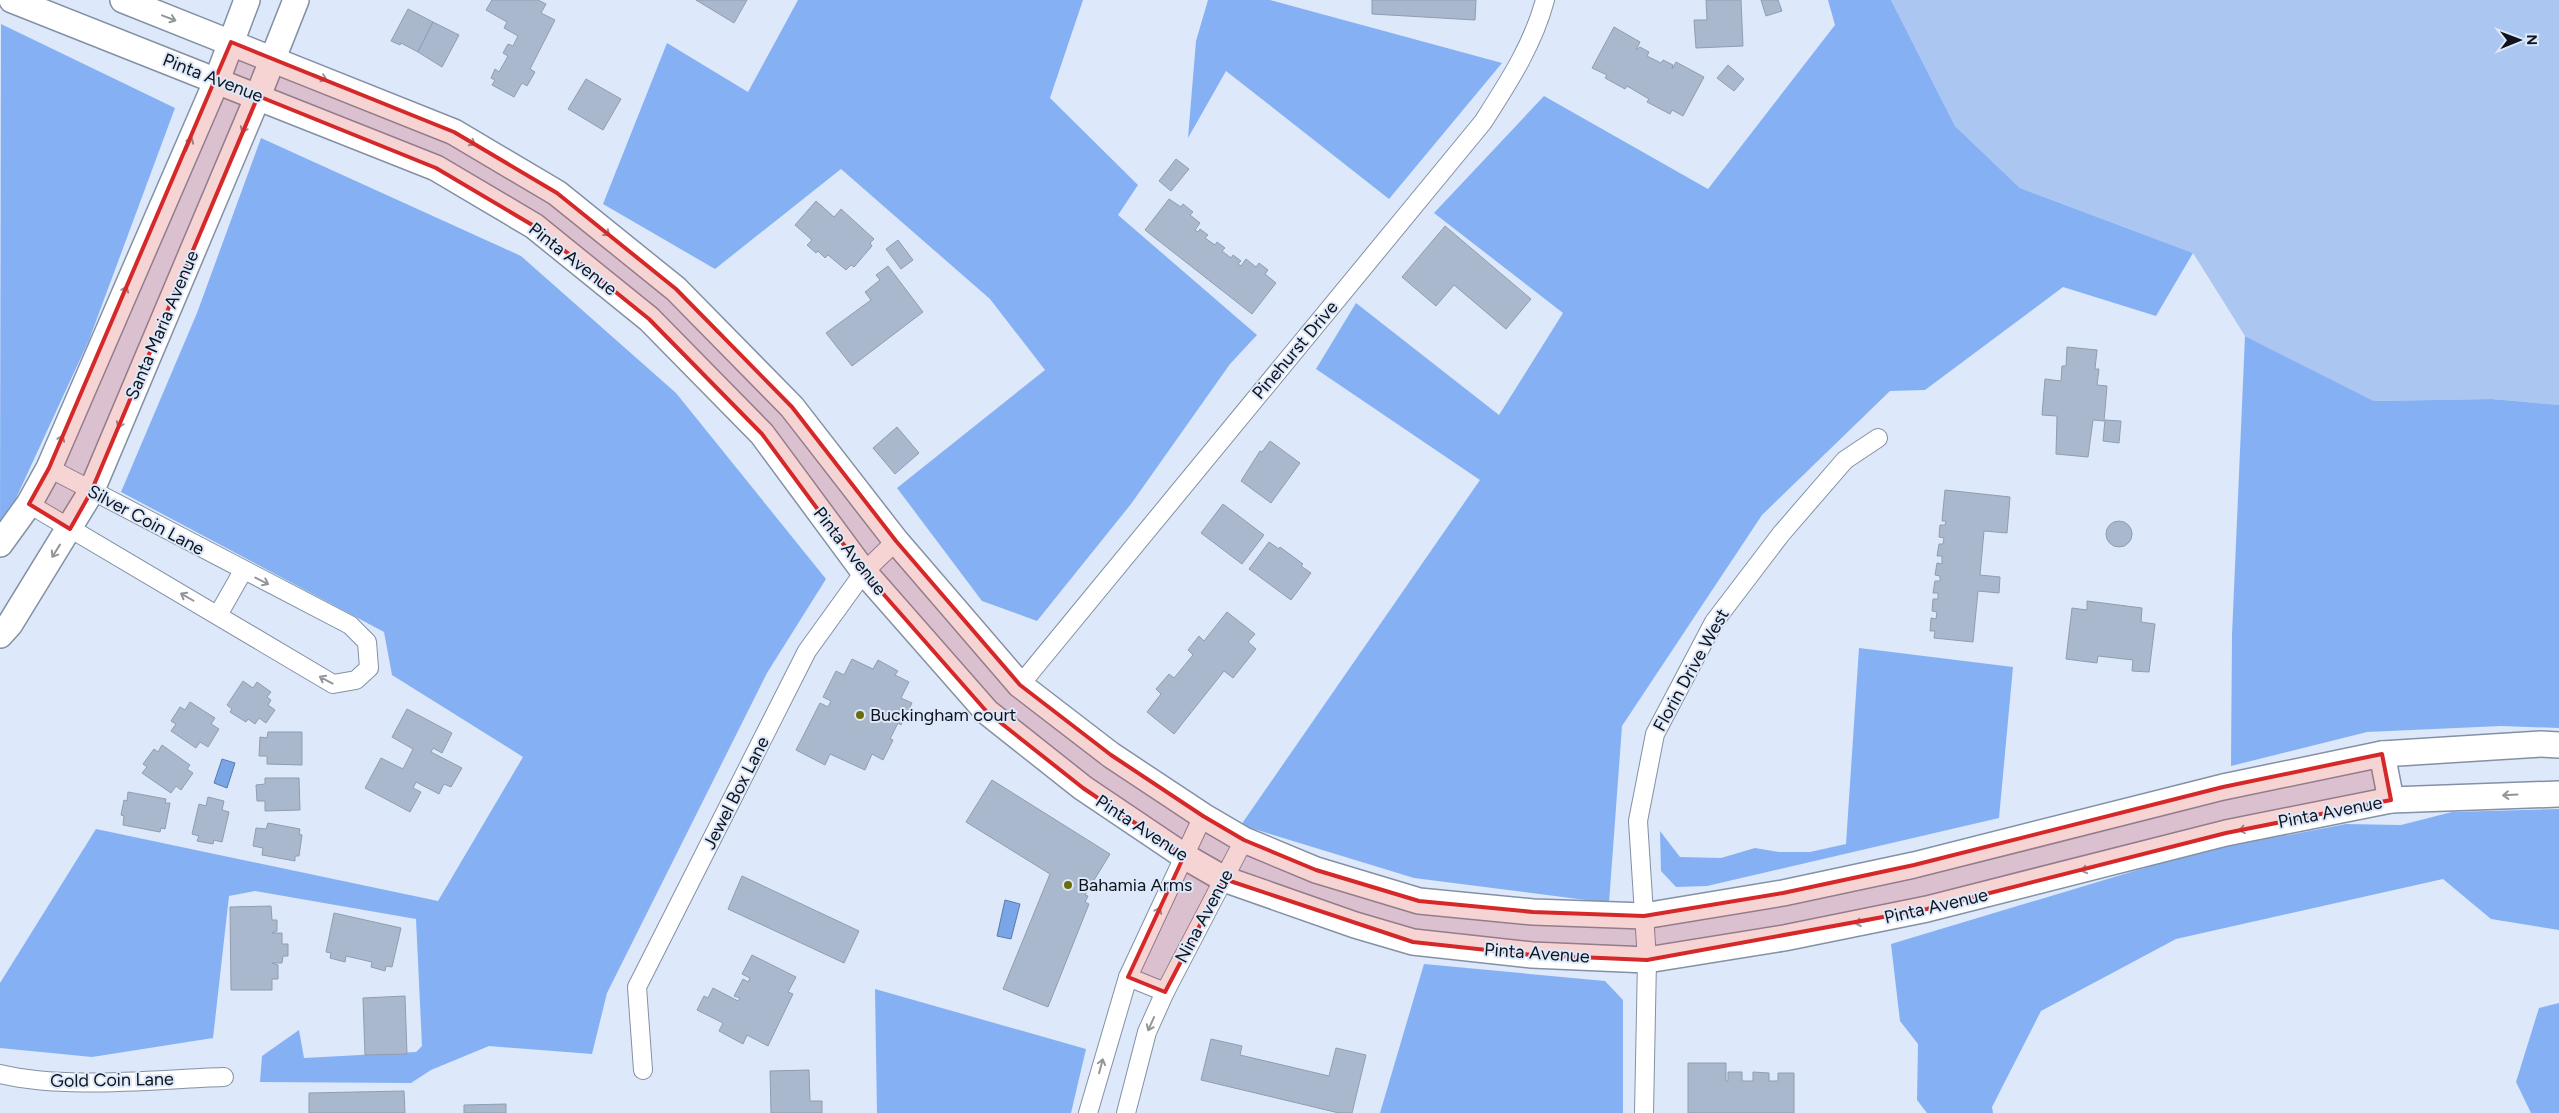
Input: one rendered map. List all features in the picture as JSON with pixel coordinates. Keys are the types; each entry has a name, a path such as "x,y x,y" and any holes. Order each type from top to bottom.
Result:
{"street":[{"name":"Pinta Avenue","path":"12,0 436,168 534,226 649,319 762,434 864,572 987,712 1083,788 1184,856 1224,879 1355,925 1413,942 1532,955 1646,960 1784,938 1927,909 2226,833 2391,800 2559,794"},
{"path":"123,0 273,58 454,132 557,193 676,289 792,408 896,542 1020,685 1111,755 1203,816 1244,840 1316,870 1419,901 1533,912 1644,916 1783,894 1904,867 2223,787 2382,754 2541,744 2559,745"},
{"path":"0,544 29,504 49,468 216,80 247,0"},
{"name":"Santa Maria Avenue","path":"0,635 10,624 91,492 258,96 296,0"},
{"name":"Pinehurst Drive","path":"1020,685 1483,122 1518,70 1538,23 1545,0"},
{"path":"649,319 676,289"},
{"name":"Florin Drive West","path":"1644,1113 1646,960 1638,821 1654,734 1714,622 1764,556 1845,460 1878,438"},
{"name":"Silver Coin Lane","path":"29,504 333,684 356,680 369,668 367,642 350,625 91,492 49,468"},
{"name":"Jewel Box Lane","path":"643,1070 637,988 807,651 864,572 896,542"},
{"path":"218,615 243,571"},
{"path":"2382,754 2391,800"},
{"path":"1088,1113 1128,977 1203,816"},
{"name":"Nina Avenue","path":"1126,1113 1147,1032 1165,992 1244,840"},
{"path":"1128,977 1165,992"},
{"name":"Gold Coin Lane","path":"0,1074 24,1080 91,1082 224,1077"}],"highlighted area":[{"path":"231,42 454,132 557,193 676,289 792,407 896,541 1020,685 1111,755 1203,816 1244,840 1316,870 1419,901 1533,912 1644,916 1783,893 1914,865 2223,787 2382,754 2391,800 2226,833 1927,909 1647,960 1532,955 1413,942 1224,879 1165,992 1128,977 1184,856 1083,788 987,712 864,572 762,434 649,319 534,226 436,168 258,96 91,492 70,529 29,504 49,468"}],"shaded area":[{"path":"798,0 1083,0 1050,98 1138,185 1118,215 1257,335 1230,364 1131,504 1037,621 982,601 897,488 1045,370 990,299 841,169 715,269 603,204 667,43 748,92"},
{"path":"1208,0 1270,0 1502,63 1389,199 1226,71 1188,138 1196,41"},
{"path":"1828,0 1891,0 1955,126 2020,188 2193,253 2156,316 2063,287 1925,390 1890,391 1762,515 1622,726 1609,903 1414,878 1241,825 1480,480 1316,369 1356,303 1499,415 1563,313 1434,213 1544,96 1708,189 1835,25"},
{"path":"1891,0 2559,0 2559,405 2492,399 2374,401 2245,336 2193,253 2020,188 1955,126"},
{"path":"1,24 175,108 89,340 0,533"},
{"path":"261,138 521,256 676,393 826,579 767,673 607,993 592,1054 489,1046 431,1070 411,1083 260,1082 262,1056 299,1030 304,1058 416,1052 422,1046 416,919 255,891 229,896 213,1038 92,1057 0,1048 0,983 96,829 438,901 523,757 392,675 384,632 121,492 197,313"},
{"path":"2245,336 2374,401 2492,399 2559,405 2559,728 2501,726 2367,732 2231,766 2232,635"},
{"path":"1859,648 2013,667 1999,818 1707,886 1676,887 1661,871 1660,831 1680,857 1721,858 1755,848 1779,852 1810,852 1846,844"},
{"path":"222,759 235,763 227,788 214,783"},
{"path":"2559,809 2559,930 2491,919 2443,879 2176,939 2041,1011 1992,1107 1993,1113 1927,1113 1917,1100 1918,1044 1900,1021 1891,944 2194,853 2346,824 2401,825 2452,812"},
{"path":"1005,900 1020,904 1011,939 997,936"},
{"path":"1424,964 1605,981 1623,1000 1623,1113 1380,1113"},
{"path":"875,989 1086,1049 1071,1113 877,1113"},
{"path":"2559,1003 2559,1113 2531,1113 2516,1082 2539,1008"}],"building":[{"path":"492,0 538,0 546,4 541,13 555,20 530,69 535,72 527,86 522,83 514,97 492,85 495,80 491,78 495,69 499,72 508,56 503,53 508,44 513,46 518,36 504,28 507,22 486,10"},
{"path":"696,0 747,0 734,23"},
{"path":"1372,0 1476,0 1475,20 1372,14"},
{"path":"1706,0 1741,0 1743,46 1696,48 1694,20 1707,20"},
{"path":"1761,0 1778,0 1782,11 1766,16"},
{"path":"408,9 433,22 418,52 401,43 400,45 391,41"},
{"path":"433,22 459,35 442,67 418,52"},
{"path":"1614,27 1640,42 1636,50 1640,47 1649,52 1647,56 1661,63 1663,60 1673,65 1672,69 1676,62 1704,77 1683,116 1672,110 1670,114 1647,102 1649,99 1627,86 1625,89 1605,78 1607,75 1592,68"},
{"path":"1728,65 1744,79 1734,91 1717,78"},
{"path":"586,79 621,99 603,130 568,109"},
{"path":"1176,159 1189,169 1171,191 1159,181"},
{"path":"1169,199 1181,207 1183,204 1193,212 1190,215 1200,223 1195,230 1198,232 1200,229 1208,235 1205,238 1215,245 1217,242 1225,248 1222,251 1231,258 1233,255 1241,261 1238,264 1241,266 1246,259 1256,267 1259,263 1268,270 1265,274 1276,283 1252,314 1145,230"},
{"path":"816,201 834,217 841,209 874,239 870,243 872,246 854,267 851,265 846,270 828,255 825,258 818,251 816,253 807,245 812,240 795,225"},
{"path":"1445,226 1531,299 1506,329 1454,285 1436,306 1402,277"},
{"path":"898,240 913,260 901,269 886,249"},
{"path":"888,266 923,312 852,366 826,333 871,300 865,292 880,280 876,275"},
{"path":"2067,347 2097,350 2095,369 2099,369 2097,385 2107,386 2104,421 2093,420 2088,457 2056,454 2057,416 2042,415 2045,379 2061,381 2062,366 2066,366"},
{"path":"2105,420 2121,421 2119,443 2103,441"},
{"path":"897,427 919,453 895,474 873,448"},
{"path":"1270,441 1300,463 1271,503 1241,481 1260,451 1262,452"},
{"path":"1945,490 2010,497 2007,533 1984,531 1980,575 2000,577 1999,593 1978,591 1973,642 1934,638 1935,631 1930,631 1931,618 1936,619 1937,612 1932,611 1933,599 1938,599 1938,593 1933,593 1935,581 1940,581 1940,576 1935,575 1937,563 1942,564 1942,556 1937,556 1939,544 1943,544 1944,538 1939,537 1940,525 1945,525 1946,521 1942,521"},
{"path":"1223,504 1264,535 1242,564 1201,533"},
{"path":"2119,521 2128,525 2132,534 2128,543 2119,547 2110,543 2106,534 2110,525"},
{"path":"1269,542 1279,549 1280,547 1303,564 1301,566 1311,573 1291,600 1249,569"},
{"path":"2087,601 2142,608 2141,622 2155,624 2149,672 2132,671 2133,660 2098,656 2097,663 2066,659 2072,608 2087,610"},
{"path":"1227,612 1255,634 1248,642 1256,649 1233,678 1224,671 1174,734 1147,712 1161,694 1156,689 1169,674 1174,678 1193,655 1188,650 1199,636 1204,641"},
{"name":"Buckingham court","path":"852,659 873,669 878,660 898,671 895,675 909,682 901,698 912,703 901,725 898,723 890,739 893,740 883,760 872,754 865,770 830,754 825,765 796,750 820,703 828,707 831,701 823,697 836,671 844,675"},
{"path":"243,681 253,688 257,682 271,692 267,697 271,700 268,705 275,710 266,723 259,718 255,724 248,719 246,722 230,712 232,709 227,705"},
{"path":"190,702 215,718 211,724 219,729 208,747 200,742 196,748 171,731 176,724 171,721 180,707 185,710"},
{"path":"407,709 452,733 442,753 433,748 431,752 462,768 451,787 444,784 439,794 416,782 413,788 421,792 410,812 365,788 381,758 403,769 413,749 392,737"},
{"path":"268,732 302,732 302,765 267,764 267,756 259,756 260,737 267,738"},
{"path":"162,745 190,765 187,769 193,773 181,790 176,786 171,793 142,773 147,767 143,764 154,749 158,752"},
{"path":"265,778 299,778 300,810 265,811 265,801 257,801 256,785 265,784"},
{"name":"Bahamia Arms","path":"992,780 1110,854 1085,895 1088,896 1085,902 1089,904 1048,1007 1003,989 1050,874 966,822"},
{"path":"128,792 166,799 165,803 170,803 165,829 161,828 160,832 123,825 124,816 121,815 124,800 127,801"},
{"path":"208,797 224,801 222,810 229,812 222,842 214,840 213,844 197,841 199,836 192,834 199,804 206,806"},
{"path":"268,823 300,829 299,834 302,835 299,856 295,856 295,861 262,855 263,848 253,846 256,828 266,829"},
{"path":"742,876 859,931 844,963 728,909"},
{"path":"271,906 272,920 277,920 277,931 272,933 282,933 282,944 288,944 288,956 283,956 282,963 272,963 278,965 278,979 272,979 272,990 231,990 230,907"},
{"path":"334,913 401,928 392,967 386,966 385,971 371,967 372,962 346,956 345,962 330,958 331,953 326,952"},
{"path":"752,955 796,977 788,992 793,994 768,1046 747,1035 743,1044 719,1031 723,1023 697,1010 704,996 708,998 713,988 738,1001 740,998 734,996 743,979 748,982 750,978 742,974"},
{"path":"405,996 407,1054 365,1055 363,998"},
{"path":"1211,1039 1242,1046 1240,1055 1329,1076 1336,1048 1366,1055 1352,1113 1339,1113 1201,1080"},
{"path":"1688,1063 1726,1063 1726,1081 1728,1081 1728,1072 1742,1072 1742,1081 1753,1081 1753,1072 1769,1073 1769,1081 1778,1081 1778,1073 1794,1073 1794,1113 1688,1113"},
{"path":"809,1070 810,1101 822,1101 822,1113 771,1113 770,1071"},
{"path":"404,1091 405,1113 309,1113 309,1093"},
{"path":"506,1104 506,1113 464,1113 464,1105"}],"place":[{"name":"Buckingham court","path":"860,715"},
{"name":"Bahamia Arms","path":"1068,885"}]}
